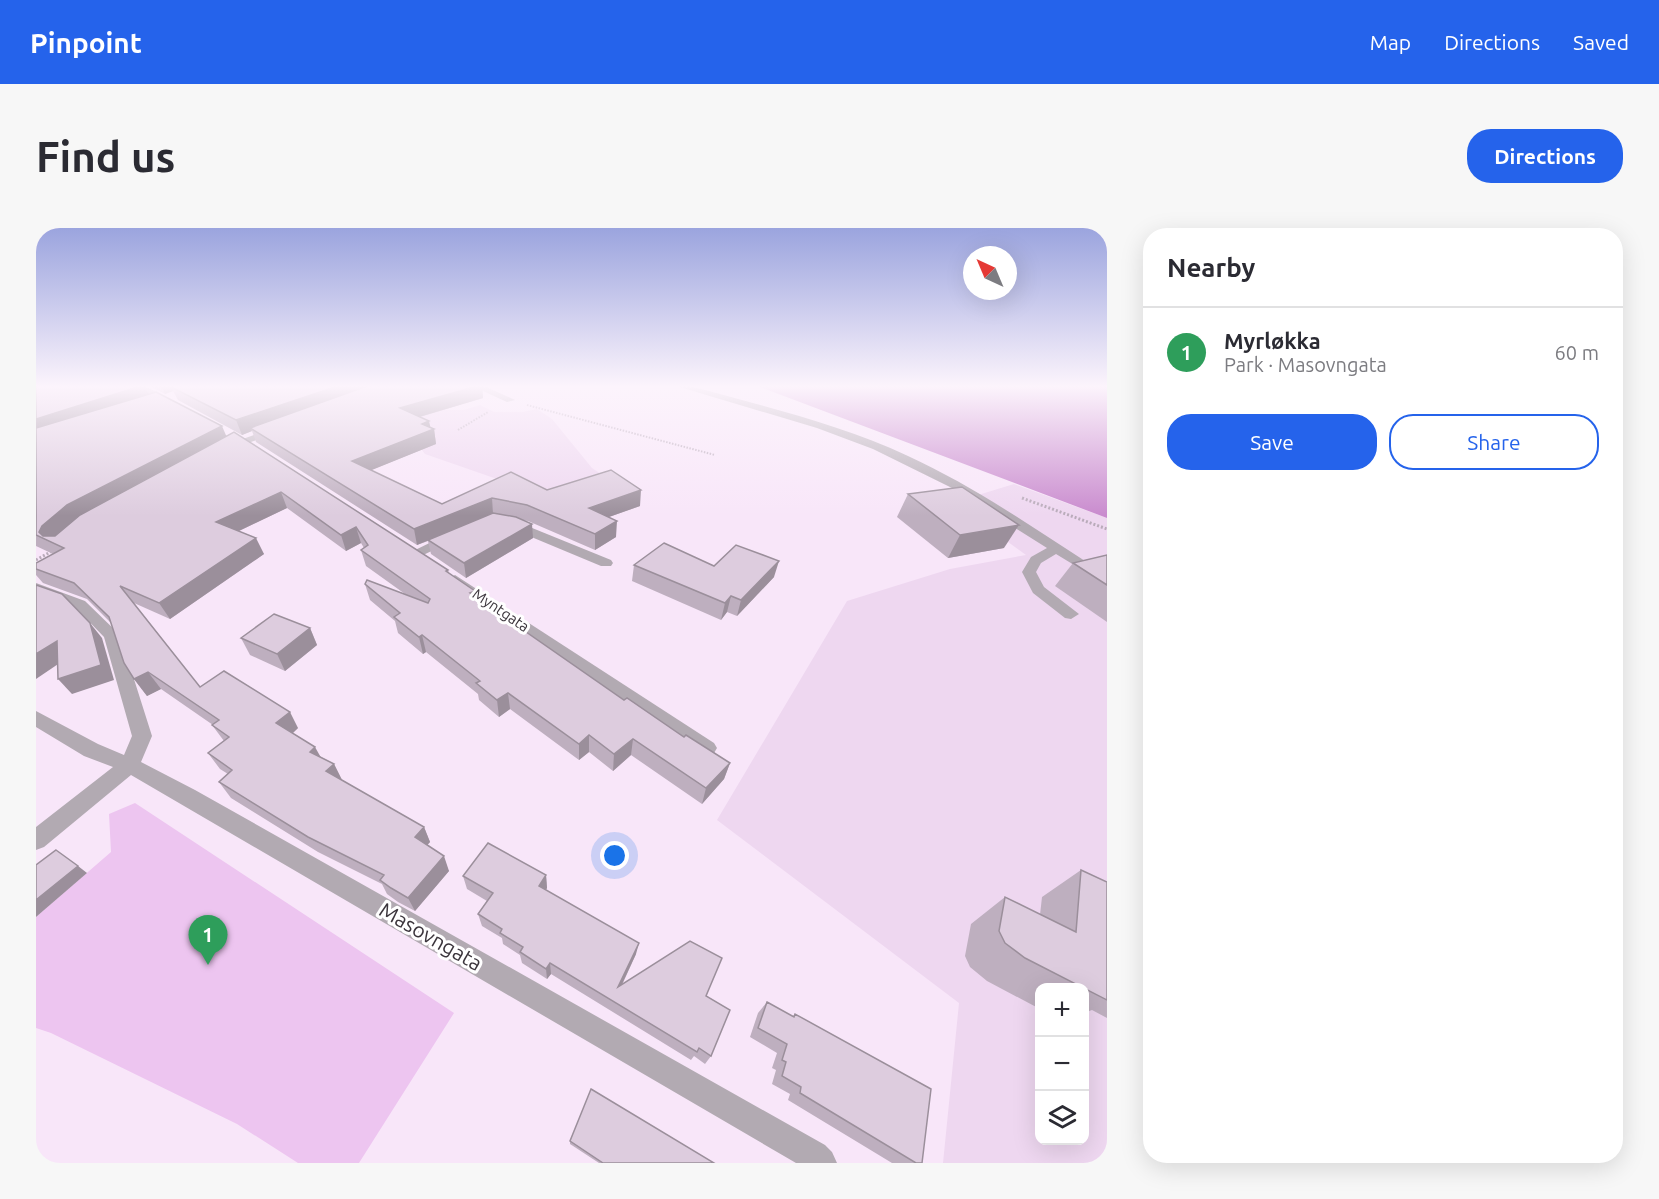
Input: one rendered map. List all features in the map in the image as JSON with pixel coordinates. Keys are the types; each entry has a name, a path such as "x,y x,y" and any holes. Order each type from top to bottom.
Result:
{"street":[{"path":"221,429 261,453"},
{"path":"209,456 242,440 280,429"},
{"path":"821,429 903,458 975,496 1107,581"},
{"path":"493,520 522,526 606,563"},
{"name":"Myntgata","path":"466,530 411,549 708,748"},
{"path":"1057,550 1045,553 1033,562 1029,572 1038,590 1071,614"},
{"path":"36,588 80,604 112,635 142,736 130,765 36,840"},
{"name":"Masovngata","path":"36,718 91,750 130,765 814,1156 821,1163"}],"path":[{"path":"617,429 715,455"},
{"path":"1016,496 1107,529"},
{"path":"36,560 60,547"}],"shaded area":[{"path":"389,429 560,429 592,468 613,482 549,497 425,454 422,450 383,431"},
{"path":"870,429 1107,429 1107,518"},
{"path":"1014,484 1107,518 1107,1163 943,1163 959,1003 717,820 847,601 950,569 1026,555 982,523 975,496"},
{"path":"135,803 454,1013 359,1163 298,1163 237,1124 51,1033 36,1028 36,917 111,852 109,814"}],"building":[{"path":"36,429 217,429 67,505 42,526 39,532 43,536 55,536 80,515 234,432 448,570 446,571 475,591 470,593 624,700 627,698 684,737 686,735 730,763 706,788 633,739 614,754 589,735 579,744 508,693 497,700 476,683 480,681 422,635 419,637 394,617 400,613 365,584 367,580 428,603 430,599 361,550 368,545 356,527 341,535 281,492 216,522 256,538 159,603 120,586 200,687 224,671 290,712 276,723 315,747 310,752 334,764 326,771 424,827 415,837 444,856 408,898 380,880 384,875 308,837 219,782 232,770 208,753 229,737 212,725 219,720 148,672 134,679 124,663 109,617 74,583 36,569 36,563 64,548 36,535"},
{"path":"251,429 433,429 352,461 442,504 511,472 547,490 611,470 641,490 589,508 617,521 595,534 527,505 492,498 414,529"},
{"path":"962,487 1019,525 960,535 908,494"},
{"path":"493,513 516,517 532,524 464,563 428,540"},
{"path":"664,543 714,566 736,545 779,561 741,600 731,596 725,603 634,565"},
{"path":"1107,555 1107,585 1073,563"},
{"path":"36,585 62,594 90,623 101,665 58,679 57,641 36,654"},
{"path":"274,614 310,628 277,654 241,638"},
{"path":"488,843 546,875 539,886 639,943 618,987 690,941 722,958 706,996 730,1010 711,1056 699,1048 697,1052 550,963 546,969 520,952 523,947 500,933 502,929 478,914 493,893 463,876"},
{"path":"56,850 78,866 36,900 36,865"},
{"path":"1081,870 1107,882 1107,1000 1089,991 1089,983 1074,983 1025,958 1005,943 999,931 1005,897 1076,932"},
{"path":"767,1002 794,1017 795,1014 931,1089 922,1163 916,1163 800,1093 801,1087 782,1076 786,1062 782,1060 787,1044 758,1028"},
{"path":"591,1089 714,1163 603,1163 570,1141"}],"place":[{"name":"Myrløkka","path":"208,965"}]}
